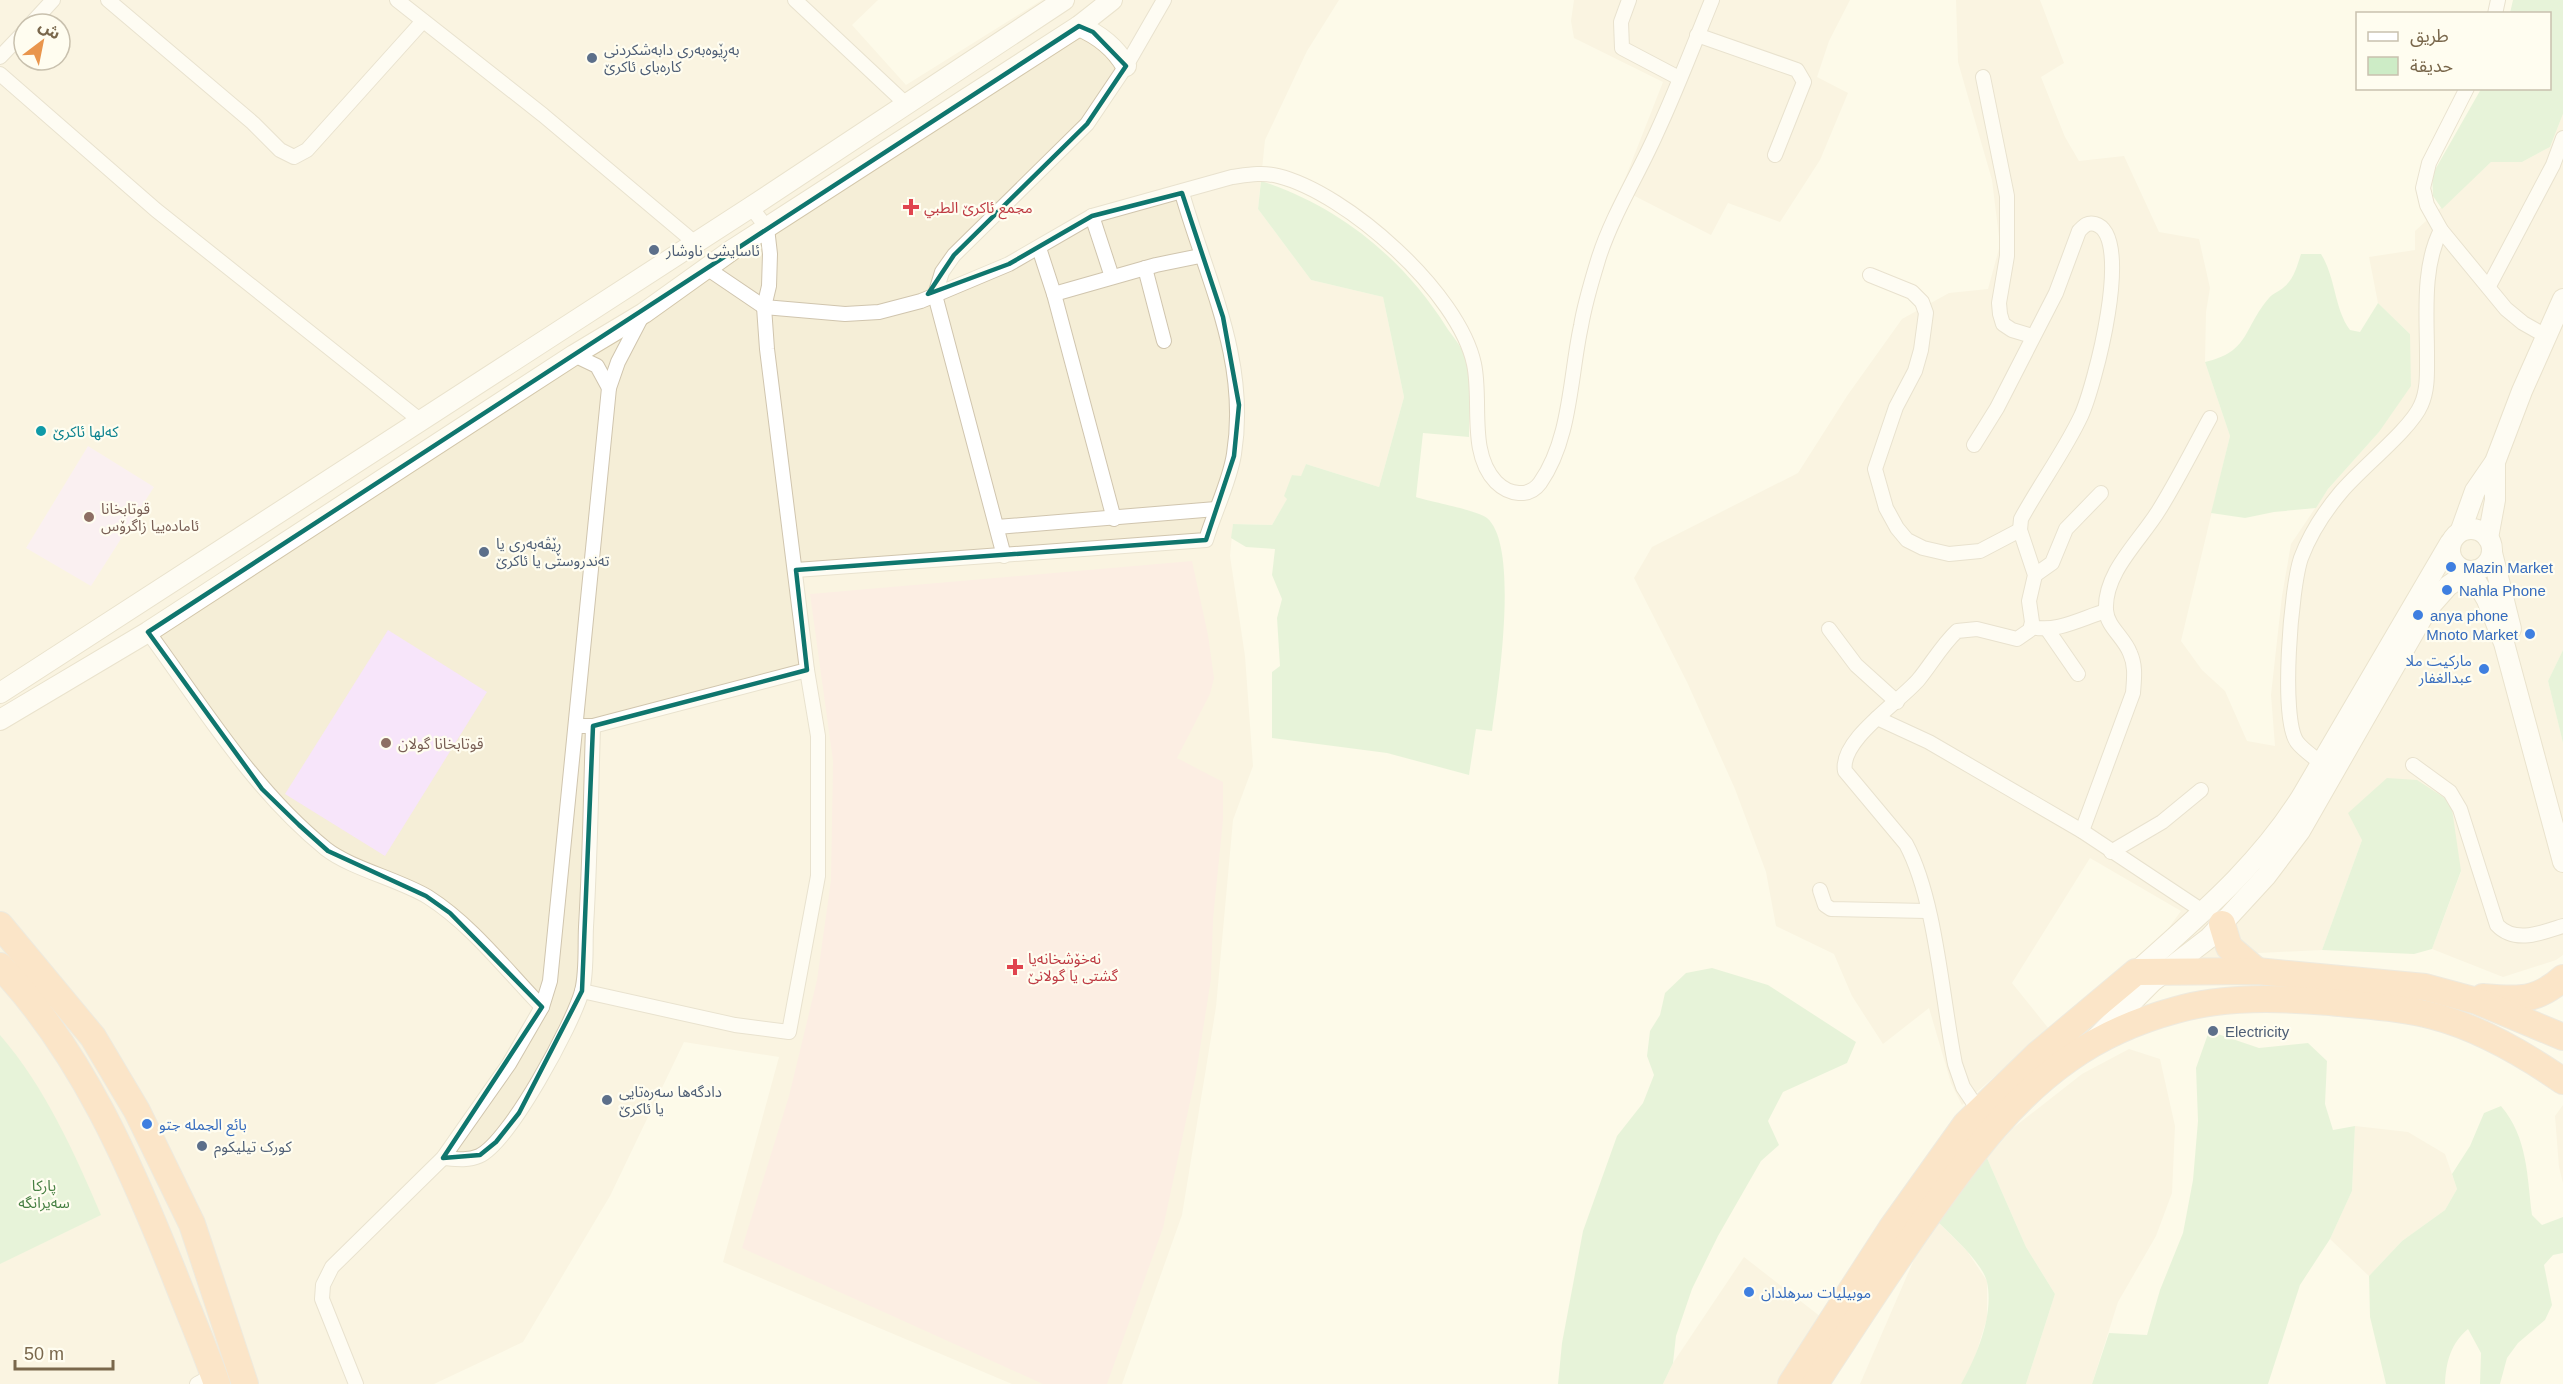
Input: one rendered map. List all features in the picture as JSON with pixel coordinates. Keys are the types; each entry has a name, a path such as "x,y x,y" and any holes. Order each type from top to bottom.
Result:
{"highway":[{"path":"2213,918 2229,947 2257,971"},
{"path":"0,925 93,1037 138,1111 192,1224 245,1384"},
{"path":"0,966 26,995 72,1059 134,1174 209,1381"},
{"path":"1791,1384 1891,1229 1936,1164 1979,1111 2037,1055 2151,975 2257,971 2404,984 2457,994 2507,999 2533,998 2546,992 2563,978"},
{"path":"2151,975 2178,1009"},
{"path":"2457,994 2563,1037"},
{"path":"1815,1384 1905,1248 1991,1129 2068,1059 2090,1046 2178,1009 2228,1001 2276,1000 2397,1008 2458,1023 2560,1076"}],"street":[{"path":"42,12 52,0"},
{"path":"108,0 253,123 280,150 294,157 307,150 423,21"},
{"path":"397,0 543,115 694,242"},
{"path":"795,0 906,104"},
{"path":"0,693 751,207 1064,0"},
{"path":"0,720 148,632 574,355 644,313 767,228 1079,26 1112,0"},
{"path":"1004,556 935,296 942,272 954,255 1087,124 1126,66 1164,0"},
{"path":"1629,0 1621,22 1622,48 1679,78"},
{"path":"708,269 764,307 845,314 879,312 935,296 1039,248 1092,216 1137,202 1182,193 1232,177 1252,174 1278,176 1344,209 1386,238 1444,305 1465,338 1474,363 1479,438 1485,467 1502,486 1521,494 1539,485 1552,462 1566,416 1581,326 1601,253 1658,130 1712,0"},
{"path":"1079,26 1105,41 1126,66"},
{"path":"1697,35 1797,70 1803,77 1804,82 1775,155"},
{"path":"0,57 12,44"},
{"path":"0,74 156,210 422,421"},
{"path":"1983,77 2007,196 2007,256 1999,303 2000,314 2003,324 2012,330 2032,336"},
{"path":"2466,90 2430,163 2423,188 2427,206 2441,230 2506,309 2523,323 2546,336"},
{"path":"2489,286 2553,165 2563,138"},
{"path":"796,570 1206,540 1234,456 1239,405 1234,360 1223,317 1200,256 1182,193"},
{"path":"582,991 735,1025 789,1032 818,876 818,736 807,670 764,307 769,286 770,254 767,228 751,207"},
{"path":"1092,216 1112,277"},
{"path":"1974,445 1997,408 2056,293 2079,231 2085,225 2093,224 2102,228 2109,237 2112,252 2112,277 2098,362 2089,395 2062,453 2025,513 2020,530 2035,574 2029,610 2032,627 2027,635 2017,639 1977,628 1958,631 1919,680 1877,718 1850,748 1845,757 1845,771 1906,844 1919,873 1955,1064 1963,1087 1979,1111"},
{"path":"2321,763 2297,743 2290,725 2288,702 2295,594 2301,560 2319,523 2341,492 2401,431 2421,407 2427,372 2429,273 2433,246 2441,230"},
{"path":"1039,248 1054,294 1114,519"},
{"path":"1054,294 1145,268 1200,256"},
{"path":"1145,268 1164,341"},
{"path":"1870,275 1912,292 1922,302 1926,313 1921,350 1915,371 1896,407 1875,469 1886,507 1897,528 1907,540 1923,548 1949,554 1980,550 2020,530"},
{"path":"2151,975 2209,938 2213,918 2230,888 2290,816 2456,537 2475,491 2495,462 2563,299"},
{"path":"356,1384 322,1299 323,1285 332,1267 443,1158 509,1064 542,1007 550,981 555,949 609,388 618,362 644,313"},
{"path":"574,355 597,366 609,388"},
{"path":"2082,831 2133,693 2135,672 2130,652 2111,627 2106,611 2107,600 2118,570 2158,513 2210,418"},
{"path":"2090,1046 2151,975 2213,918 2266,876 2300,831 2433,602 2448,586 2470,571 2487,564 2495,500 2495,462"},
{"path":"2035,574 2052,563 2066,529 2101,493"},
{"path":"292,504 308,530"},
{"path":"997,527 1114,519 1216,508"},
{"path":"2456,537 2473,528 2490,545 2563,816"},
{"path":"2456,537 2453,562 2463,570 2470,571"},
{"path":"2470,571 2487,600 2504,643 2563,862"},
{"path":"2032,627 2047,629 2106,611"},
{"path":"1829,629 1856,665 1897,702"},
{"path":"2047,629 2078,674"},
{"path":"148,632 261,789 328,851 426,896 450,913 542,1007"},
{"path":"577,726 592,726 807,670"},
{"path":"1877,718 1929,742 2082,831 2213,918"},
{"path":"443,1158 463,1159 480,1155 502,1135 519,1113 536,1083 582,991 590,867 592,726"},
{"path":"2413,765 2450,792 2460,809 2497,926 2506,935 2521,937 2563,926"},
{"path":"2111,852 2162,822 2201,790"},
{"path":"1820,890 1825,905 1831,909 1927,911"}],"highlighted area":[{"path":"1079,26 1093,32 1126,66 1087,124 954,255 928,294 1009,264 1092,216 1182,193 1223,317 1239,405 1234,456 1206,540 796,570 807,670 593,726 582,991 519,1113 496,1142 480,1155 443,1158 542,1007 450,913 426,896 328,851 299,825 262,789 148,632"}],"shaded area":[{"path":"0,0 878,0 852,25 906,85 1042,0 1339,0 1307,51 1265,140 1258,209 1311,280 1383,297 1404,397 1379,487 1306,464 1301,477 1293,475 1288,498 1272,525 1233,524 1230,556 1245,656 1253,766 1233,820 1216,1007 1182,1215 1122,1384 1012,1384 723,1262 779,1057 684,1042 610,1196 523,1342 434,1384 0,1384"},
{"path":"1574,0 1850,0 1829,41 1817,77 1848,93 1820,160 1780,222 1728,203 1711,235 1621,189 1663,82 1574,38 1571,21"},
{"path":"1956,0 2040,0 2064,63 2041,77 2065,137 2079,161 2124,156 2159,232 2199,239 2210,288 2206,312 2205,362 2230,436 2181,641 2202,670 2225,691 2247,741 2275,746 2271,695 2282,596 2291,544 2328,489 2379,432 2410,334 2378,303 2369,257 2415,250 2415,231 2491,162 2522,162 2550,147 2563,114 2563,650 2548,681 2563,743 2563,955 2556,960 2503,977 2432,949 2461,872 2362,840 2322,950 2259,953 2203,963 2165,933 2181,911 2090,858 2012,983 2049,1029 1962,1105 1951,1083 1929,1008 1883,1044 1852,996 1834,954 1776,926 1766,872 1735,789 1687,682 1634,578 1652,547 1798,473 1847,396 1902,319 1949,293 1988,289 2000,245 1992,180 1958,62"},
{"name":"قوتابخانا ئامادەییا زاگرۆس","path":"88,446 154,487 91,586 26,548"},
{"name":"نەخۆشخانەیا گشتی یا گولانێ","path":"1192,561 1208,635 1214,678 1210,694 1177,758 1223,782 1223,820 1213,919 1211,979 1196,1074 1163,1228 1107,1384 1043,1384 742,1248 789,1096 817,980 831,880 833,761 810,594"},
{"name":"قوتابخانا گولان","path":"388,630 487,692 385,856 285,794"},
{"path":"2129,1049 2160,1059 2175,1126 2172,1193 2156,1236 2118,1302 2092,1384 2026,1384 2055,1294 2026,1247 1987,1158 2013,1128 2082,1074"},
{"path":"2563,1105 2563,1183 2559,1167 2555,1116"},
{"path":"2355,1126 2408,1132 2445,1154 2457,1189 2445,1210 2402,1241 2369,1276 2330,1239 2352,1191"},
{"path":"1937,1221 1967,1251 1987,1281 1987,1318 1973,1364 1961,1384 1860,1384 1916,1255"},
{"path":"1744,1257 1821,1317 1777,1384 1663,1384 1673,1363"}],"green space":[{"path":"2513,0 2563,0 2563,114 2550,147 2522,162 2491,162 2442,209 2433,196 2432,175 2480,90 2551,90 2551,12 2510,12"},
{"path":"1261,181 1317,205 1343,220 1367,238 1411,279 1465,355 1470,388 1469,437 1423,433 1416,497 1464,509 1487,518 1497,533 1503,557 1505,587 1502,653 1492,731 1476,729 1469,775 1387,753 1272,738 1272,672 1280,666 1277,618 1282,599 1272,575 1275,549 1246,547 1231,538 1233,524 1272,525 1287,499 1284,496 1292,475 1301,476 1306,464 1379,487 1404,397 1383,297 1311,280 1258,209"},
{"path":"2301,254 2321,254 2330,273 2341,312 2350,330 2360,332 2378,303 2410,334 2411,386 2379,432 2328,489 2316,508 2274,512 2245,518 2211,513 2230,436 2205,362 2220,358 2238,345 2269,298 2290,280"},
{"path":"2563,650 2563,743 2548,681"},
{"path":"2387,778 2417,780 2451,802 2461,871 2432,949 2414,954 2322,950 2362,840 2348,813"},
{"path":"1712,968 1768,985 1856,1042 1847,1063 1783,1092 1768,1121 1779,1145 1761,1161 1718,1236 1692,1289 1676,1336 1673,1363 1663,1384 1558,1384 1562,1343 1583,1231 1617,1136 1643,1103 1654,1075 1647,1056 1650,1031 1660,1015 1665,993 1686,973"},
{"path":"2209,1031 2259,1048 2308,1043 2327,1061 2325,1104 2333,1130 2355,1126 2352,1191 2330,1239 2300,1285 2268,1384 2092,1384 2109,1333 2147,1335 2160,1290 2183,1233 2193,1180 2198,1121 2196,1068"},
{"name":"پارکا سەیرانگه","path":"0,1035 45,1098 101,1215 0,1264"},
{"path":"2501,1106 2517,1131 2525,1158 2532,1215 2542,1225 2563,1217 2563,1253 2553,1255 2544,1265 2552,1305 2545,1320 2518,1343 2507,1358 2500,1384 2480,1384 2481,1353 2468,1329 2457,1340 2450,1354 2445,1384 2386,1384 2370,1317 2369,1276 2402,1241 2445,1210 2457,1189 2452,1174 2470,1146 2484,1113"},
{"path":"1987,1158 2026,1247 2055,1294 2026,1384 1961,1384 1983,1335 1989,1295 1987,1282 1979,1266 1937,1221 1958,1191"}],"place":[{"name":"بەڕێوەبەری دابەشکردنی کارەبای ئاکرێ","path":"592,58"},
{"name":"مجمع ئاکرێ الطبي","path":"911,207"},
{"name":"ئاسايشى ناوشار","path":"654,250"},
{"name":"کەلها ئاکرێ","path":"41,431"},
{"name":"قوتابخانا ئامادەییا زاگرۆس","path":"89,517"},
{"name":"ڕێڤەبەری یا تەندروستی یا ئاکرێ","path":"484,552"},
{"name":"Mazin Market","path":"2451,567"},
{"name":"Nahla Phone","path":"2447,590"},
{"name":"anya phone","path":"2418,615"},
{"name":"Mnoto Market","path":"2530,634"},
{"name":"ماركيت ملا عبدالغفار","path":"2484,669"},
{"name":"قوتابخانا گولان","path":"386,743"},
{"name":"نەخۆشخانەیا گشتی یا گولانێ","path":"1015,967"},
{"name":"Electricity","path":"2213,1031"},
{"name":"دادگەها سەرەتایی یا ئاکرێ","path":"607,1100"},
{"name":"بائع الجملە جتو","path":"147,1124"},
{"name":"کورک تيليكوم","path":"202,1146"},
{"name":"موبيليات سرهلدان","path":"1749,1292"}]}
